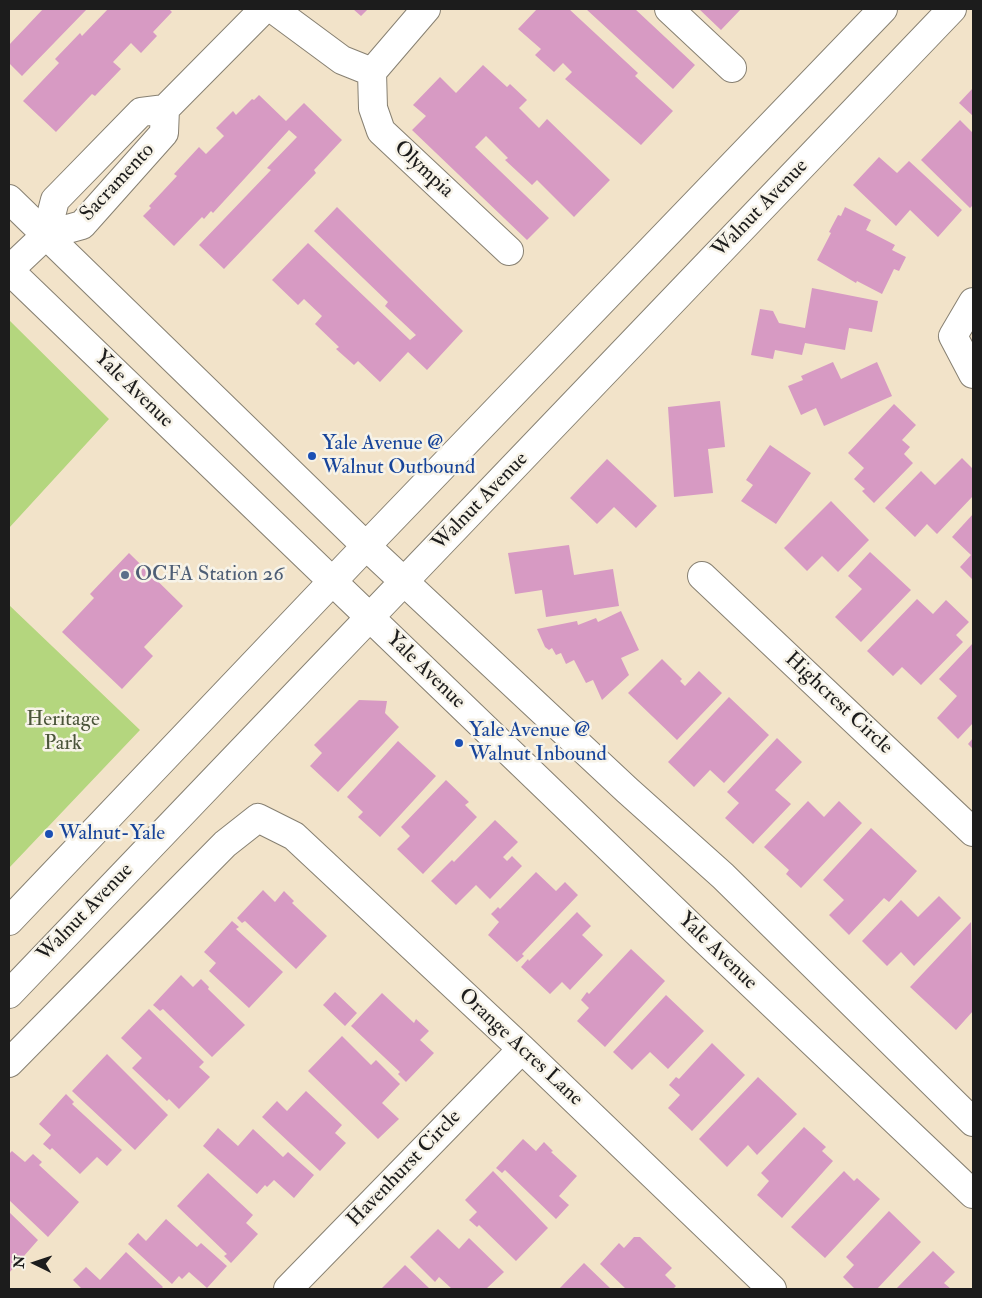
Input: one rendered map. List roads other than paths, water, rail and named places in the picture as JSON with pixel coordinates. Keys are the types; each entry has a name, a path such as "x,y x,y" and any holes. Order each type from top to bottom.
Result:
{"main road":[{"path":"165,109 264,9"},
{"path":"272,9 342,60 372,72 426,9"},
{"path":"669,9 732,68"},
{"path":"9,921 366,546 883,9"},
{"name":"Walnut Avenue","path":"9,994 952,9"},
{"name":"Olympia","path":"372,72 373,108 381,131 509,251"},
{"name":"Sacramento","path":"9,270 46,235 82,225 164,133 165,109 141,112 60,194 55,200 46,235"},
{"path":"9,199 213,394 366,546 627,790 723,876 973,1122"},
{"name":"Yale Avenue","path":"9,270 704,940 973,1194"},
{"path":"973,302 953,336 973,374"},
{"name":"Highcrest Circle","path":"702,576 973,832"},
{"name":"Orange Acres Lane","path":"9,1063 225,844 258,818 294,836 522,1049 767,1288"},
{"name":"Havenhurst Circle","path":"288,1289 522,1049"}],"place":[{"name":"Yale Avenue @ Walnut Outbound","path":"312,456"},
{"name":"OCFA Station 26","path":"125,575"},
{"name":"Yale Avenue @ Walnut Inbound","path":"459,743"},
{"name":"Walnut-Yale","path":"49,834"}],"park label":[{"name":"Heritage Park","path":"63,732"}]}
